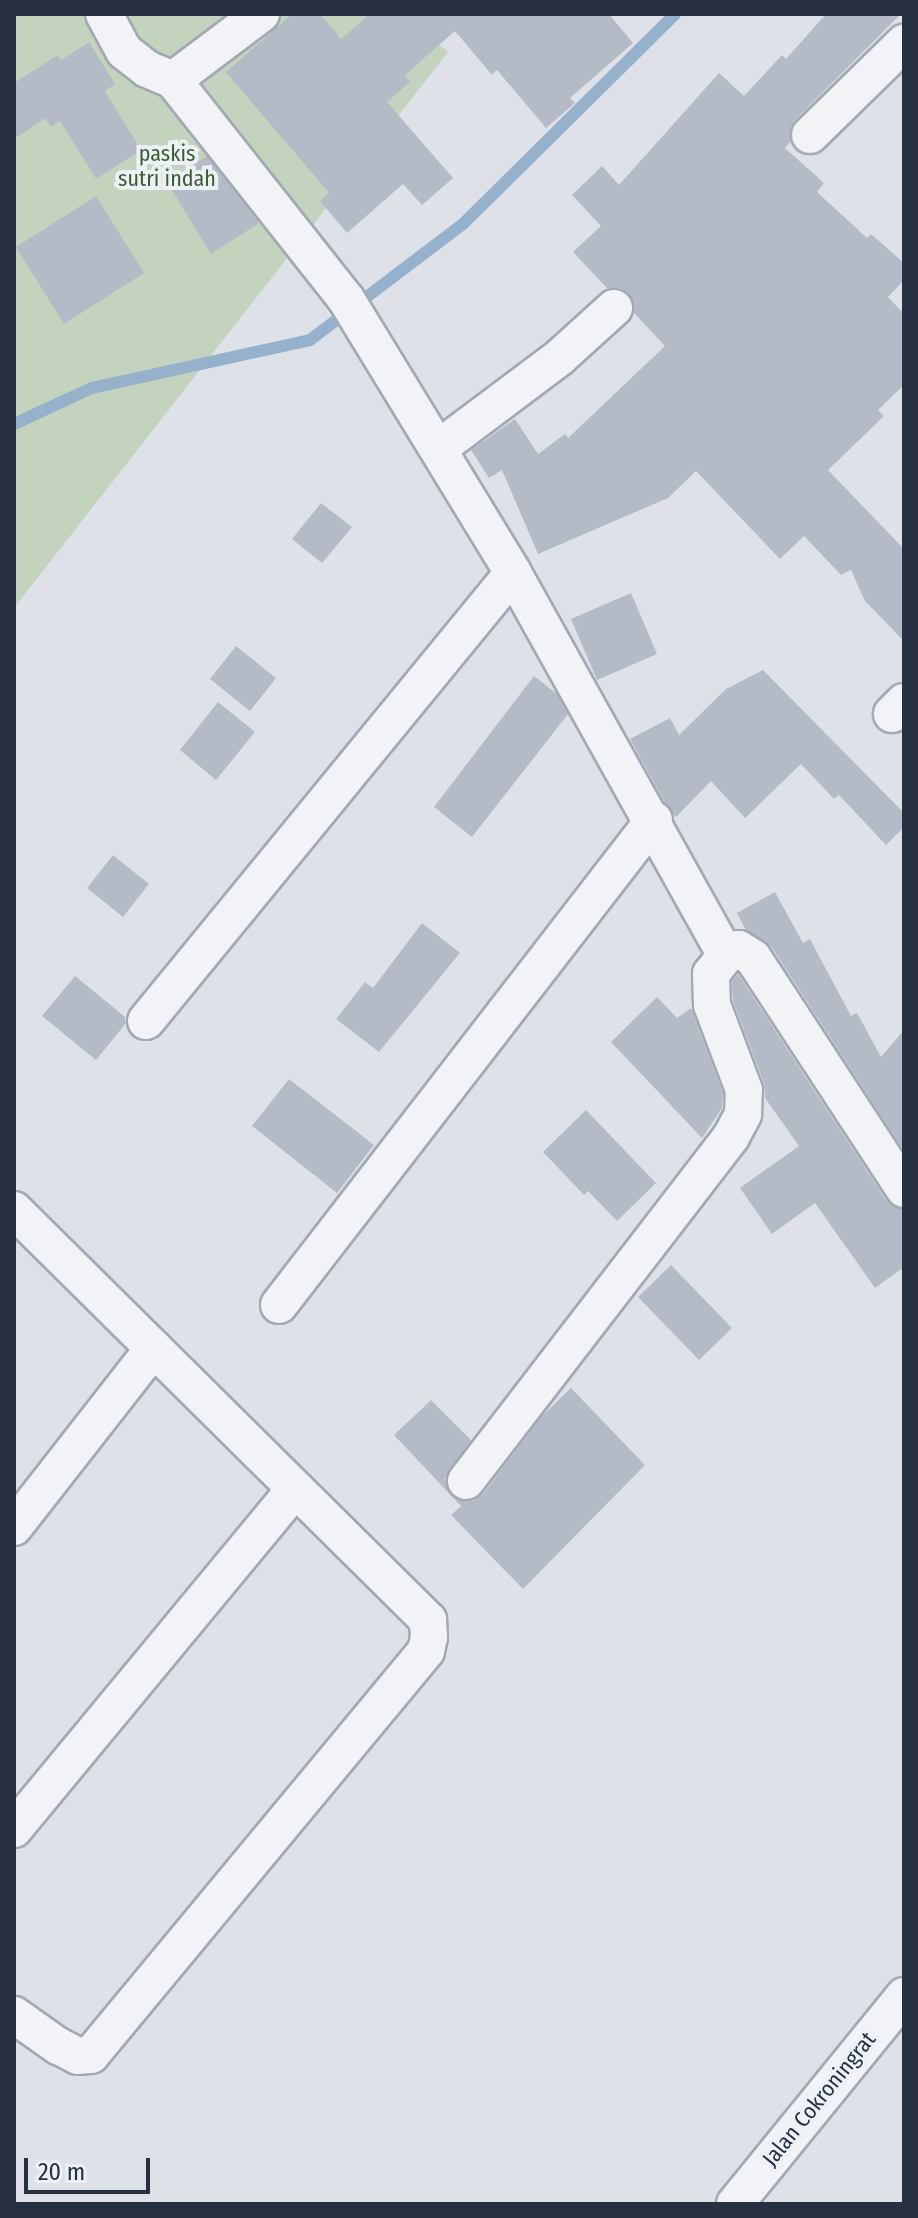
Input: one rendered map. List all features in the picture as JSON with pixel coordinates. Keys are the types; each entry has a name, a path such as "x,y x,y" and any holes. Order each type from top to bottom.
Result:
{"street":[{"path":"104,14 124,51 147,69 173,80 346,299 513,573 654,820 726,955"},
{"path":"173,80 243,20"},
{"path":"810,135 904,43"},
{"path":"439,448 560,357 614,308"},
{"path":"146,1021 513,573"},
{"path":"279,1305 654,820"},
{"path":"466,1481 731,1137 743,1114 744,1090 711,994 711,974 726,955 739,949 753,958 904,1189"},
{"path":"14,1210 428,1620 426,1651 91,2055 78,2056 58,2046 14,2015"},
{"path":"14,1527 154,1348"},
{"path":"14,1829 295,1489"},
{"name":"Jalan Cokroningrat","path":"735,2204 904,1996"}],"green space":[{"name":"paskis sutri indah","path":"14,14 402,14 448,52 14,608"}],"building":[{"path":"292,14 320,14 341,39 370,14 609,14 633,43 570,98 575,103 546,128 497,70 492,75 455,31 405,75 410,82 387,102 453,178 422,205 403,184 347,233 320,201 329,193 226,72"},
{"path":"826,14 901,14 795,120 790,130 790,142 785,148 824,183 817,192 867,238 871,234 904,263 904,280 888,297 904,314 904,385 878,410 884,416 828,470 904,549 904,641 865,601 851,570 841,575 804,536 780,559 696,471 668,498 538,554 502,470 489,478 471,450 515,419 538,454 565,434 568,438 665,346 634,313 629,293 620,288 607,288 573,252 601,226 572,195 602,166 619,185 719,73 744,96 782,55 786,59"},
{"path":"89,42 115,84 105,91 141,150 96,179 60,121 51,127 46,118 14,139 14,83 58,55 61,60"},
{"path":"207,156 259,223 211,254 167,182"},
{"path":"96,196 144,273 64,324 16,247"},
{"path":"321,503 352,527 322,563 292,539"},
{"path":"631,593 657,654 597,680 571,619"},
{"path":"236,646 276,678 250,711 210,679"},
{"path":"763,670 904,813 904,827 886,845 839,795 834,799 801,764 745,818 711,781 676,817 665,803 630,739 670,718 679,735 726,689"},
{"path":"534,676 557,694 568,714 472,837 434,807"},
{"path":"218,702 255,732 216,780 180,750"},
{"path":"113,855 149,884 123,917 87,888"},
{"path":"775,892 803,943 810,939 851,1016 857,1013 881,1057 904,1030 904,1151 771,946 746,930 737,913"},
{"path":"422,923 460,953 379,1052 336,1019 365,982 373,988"},
{"path":"738,974 886,1200 904,1210 904,1267 875,1288 815,1203 772,1234 740,1188 799,1146 765,1098 764,1083 733,1001 732,981"},
{"path":"75,976 125,1017 126,1023 96,1060 42,1016"},
{"path":"657,997 677,1018 691,1008 723,1093 722,1108 702,1138 611,1042"},
{"path":"289,1079 374,1145 337,1193 252,1126"},
{"path":"586,1110 656,1183 617,1221 588,1191 584,1195 543,1152"},
{"path":"671,1265 732,1328 699,1360 638,1297"},
{"path":"571,1388 645,1465 523,1589 451,1515 461,1506 394,1435 431,1400 471,1440 445,1479 454,1498 473,1501 483,1494 542,1416"}],"waterway":[{"path":"14,424 92,388 310,340 463,224 675,14"}]}
